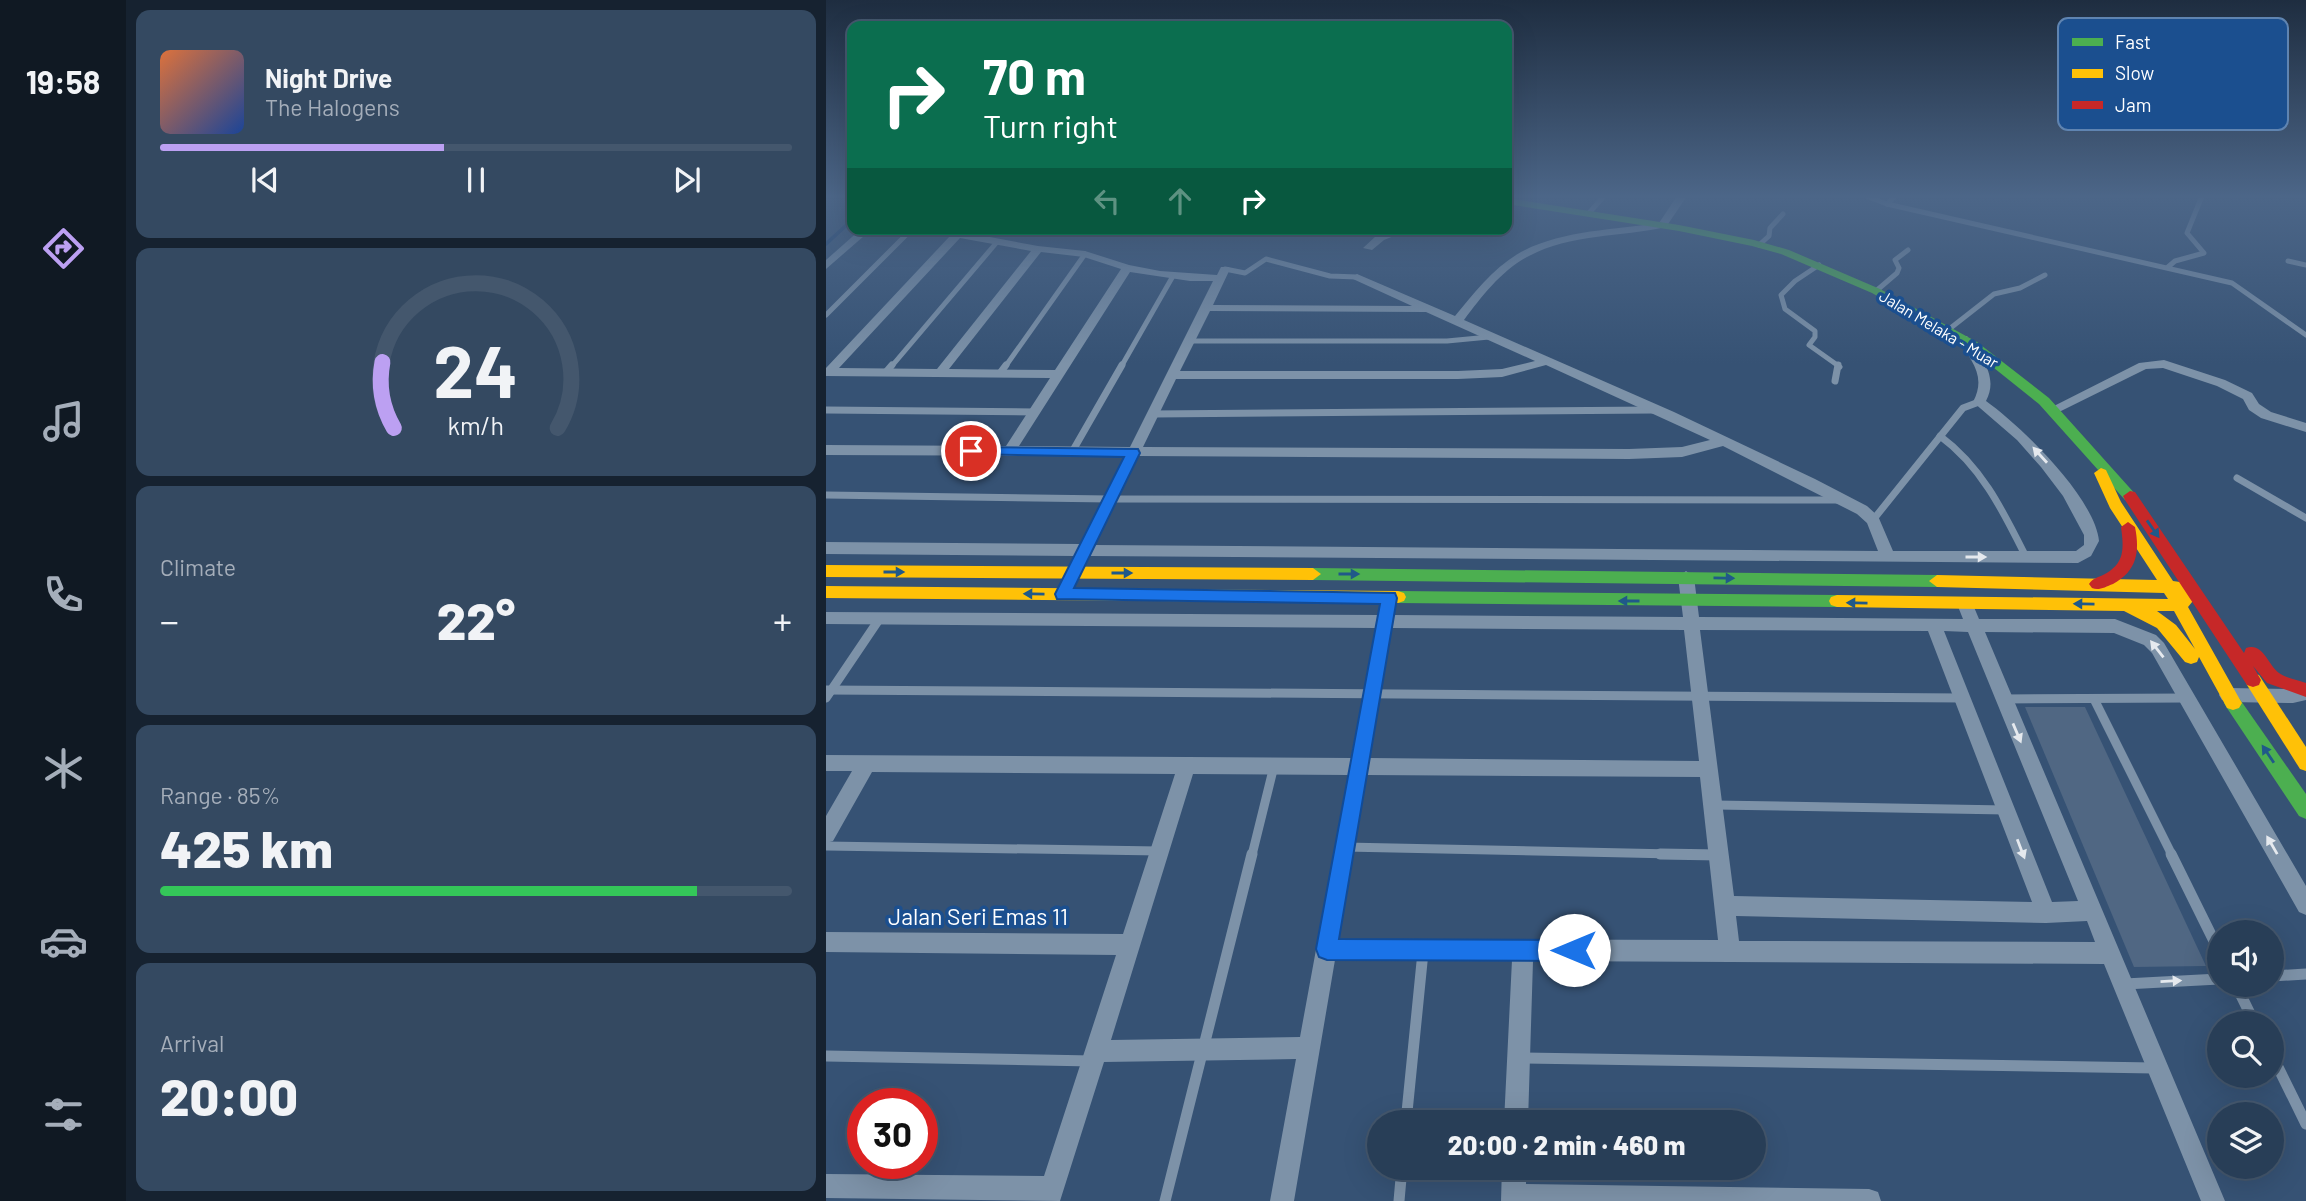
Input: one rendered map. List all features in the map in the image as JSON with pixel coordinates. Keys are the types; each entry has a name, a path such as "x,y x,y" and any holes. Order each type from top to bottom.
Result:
{"street":[{"path":"826,266 841,252"},
{"path":"828,372 940,252"},
{"path":"940,373 1036,252"},
{"path":"1063,594 1223,274 1173,276 1127,268 1086,254 1067,252"},
{"path":"1456,322 1508,265 1529,252"},
{"name":"Jalan Melaka - Muar","path":"1780,252 1819,265 1876,291 1955,334 2010,371 2049,405 2094,458 2122,484 2265,695 2306,763"},
{"path":"1009,452 1127,268"},
{"path":"1357,278 1657,410 1843,500 1873,520 1888,556"},
{"path":"1206,308 1428,309"},
{"path":"826,548 2078,557 2091,548 2092,533 2063,484 2042,456 2000,416 1979,402 1986,389 1983,371 1955,334"},
{"path":"1172,375 1458,375 1502,373 1544,362"},
{"path":"2187,551 2136,483 2105,450 2049,405 2143,366 2164,364 2221,383 2248,396 2254,407 2266,415 2306,428"},
{"path":"828,372 1059,374"},
{"path":"826,450 1657,454 1682,452 1724,441"},
{"name":"Jalan Melaka - Muar","path":"2094,458 2115,504 2180,605 2228,695 2306,810"},
{"path":"2097,584 2118,576 2129,567 2133,549 2126,520"},
{"path":"1908,557 1917,581"},
{"path":"826,571 1686,577 2168,585 2196,591"},
{"path":"1686,577 1730,951"},
{"path":"826,592 2180,605 2196,591"},
{"path":"2216,595 2257,661 2273,678 2306,691"},
{"path":"1282,1201 1389,598"},
{"path":"1965,604 2213,1201"},
{"path":"2123,604 2146,610 2166,621 2177,633 2255,765 2280,798 2306,823"},
{"path":"826,618 2115,626 2150,640 2158,648 2306,905"},
{"path":"1934,626 2046,913"},
{"path":"2228,695 2306,691"},
{"path":"826,763 1709,769"},
{"path":"826,834 867,763"},
{"path":"826,1186 1050,1195 1187,765"},
{"path":"1725,906 2046,913 2091,911"},
{"name":"Jalan Seri Emas 11","path":"826,943 1129,945"},
{"path":"1327,949 2109,953"},
{"path":"1517,1110 1523,950"},
{"path":"1094,1056 1204,1049 1309,1048"},
{"path":"1514,1180 1513,1199 1869,1201"}],"lane":[{"path":"826,315 889,252"},
{"path":"886,372 988,252"},
{"path":"1876,291 1897,273 1899,268 1895,260 1905,252"},
{"path":"2101,252 2239,286 2306,335"},
{"path":"2168,267 2175,261 2203,252"},
{"path":"1000,373 1086,254"},
{"path":"1223,274 1251,271 1266,259 1330,276 1357,278"},
{"path":"2288,261 2306,265"},
{"path":"1819,265 1781,295 1785,309 1815,331 1815,337 1809,345 1840,366 1835,381"},
{"path":"1955,334 1994,294 2020,288 2045,275"},
{"path":"1072,452 1173,276"},
{"path":"1189,341 1447,341 1489,338"},
{"path":"1873,520 1963,408 1979,402"},
{"path":"826,410 1034,412"},
{"path":"1153,414 1657,410"},
{"path":"1940,436 1955,445 1990,486 2026,557"},
{"path":"2237,478 2306,518"},
{"path":"826,495 1110,499 1843,500"},
{"path":"828,692 880,618"},
{"path":"828,692 1963,698"},
{"path":"2003,699 2187,698"},
{"path":"2094,699 2207,927"},
{"path":"1165,1201 1274,766"},
{"path":"1713,805 2006,810"},
{"path":"826,846 1159,851"},
{"path":"1345,847 1719,855"},
{"path":"1407,1110 1423,949"},
{"path":"2284,975 2306,974"},
{"path":"2122,984 2207,980"},
{"path":"826,1056 1094,1056"},
{"path":"1519,1058 2157,1068"},
{"path":"2284,1079 2306,1124"},
{"path":"1399,1201 1401,1180"}],"building":[{"path":"2025,707 2085,707 2206,966 2134,967"}],"traffic: fast":[{"path":"1785,252 1876,291 1973,345 2044,401 2130,496"},
{"path":"1313,574 1937,581"},
{"path":"1398,597 1837,601"},
{"path":"2233,703 2306,810"}],"traffic: slow":[{"path":"2101,473 2115,504 2168,585 2233,703"},
{"path":"826,571 1313,574"},
{"path":"1937,581 2182,587"},
{"path":"826,592 1398,597"},
{"path":"1837,601 2180,605 2189,596"},
{"path":"2123,604 2145,612 2163,623 2191,657"},
{"path":"2253,680 2306,763"}],"traffic: jam":[{"path":"2130,496 2253,680"},
{"path":"2097,584 2116,575 2127,564 2131,549 2128,527"},
{"path":"2252,653 2273,678 2306,690"}],"route":[{"path":"971,451 1133,453 1063,594 1389,598 1327,949 1574,950"}]}
